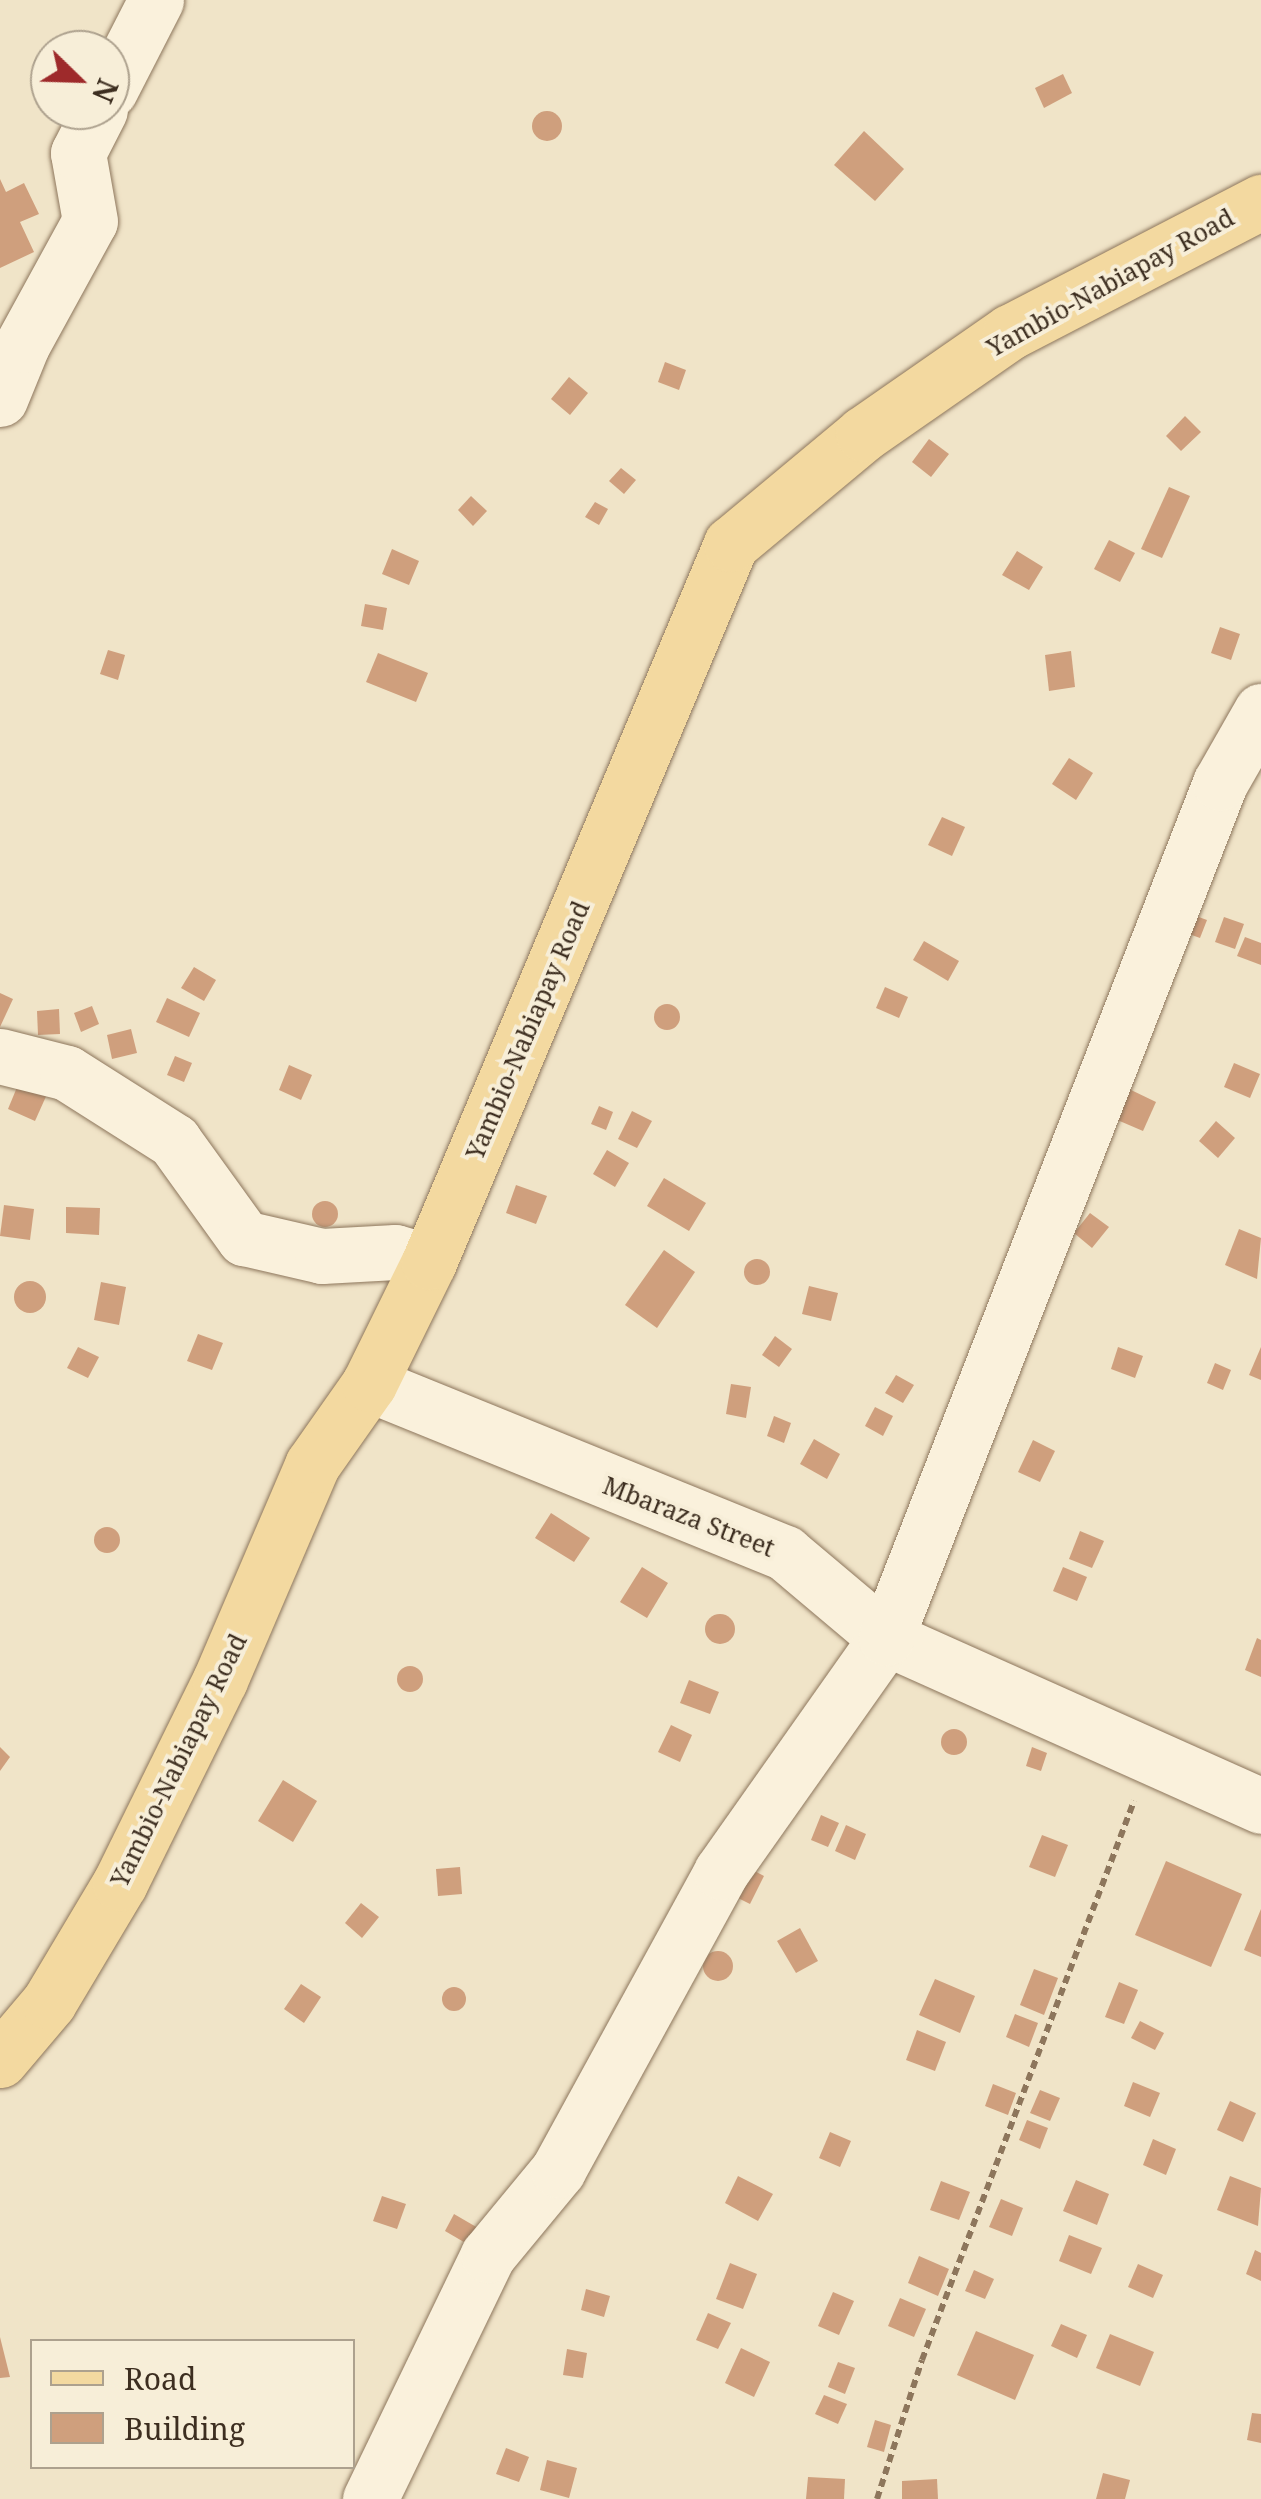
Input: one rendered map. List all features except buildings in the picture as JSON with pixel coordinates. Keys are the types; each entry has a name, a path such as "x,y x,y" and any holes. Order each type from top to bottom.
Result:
{"main road":[{"name":"Yambio-Nabiapay Road","path":"0,2060 49,2002 120,1883 220,1680 312,1465 369,1384 429,1262 731,544 864,434 1010,332 1261,202"}],"street":[{"path":"130,51 156,0"},
{"path":"0,399 22,345 90,221 78,154 90,130"},
{"path":"370,2499 488,2255 558,2170 721,1872 886,1638 1220,783 1261,711"},
{"path":"0,1056 68,1073 174,1141 244,1238 322,1256 395,1252 429,1262"},
{"name":"Mbaraza Street","path":"369,1384 786,1554 886,1638 1261,1806"}],"path":[{"path":"877,2499 922,2360 1151,1756"}]}
